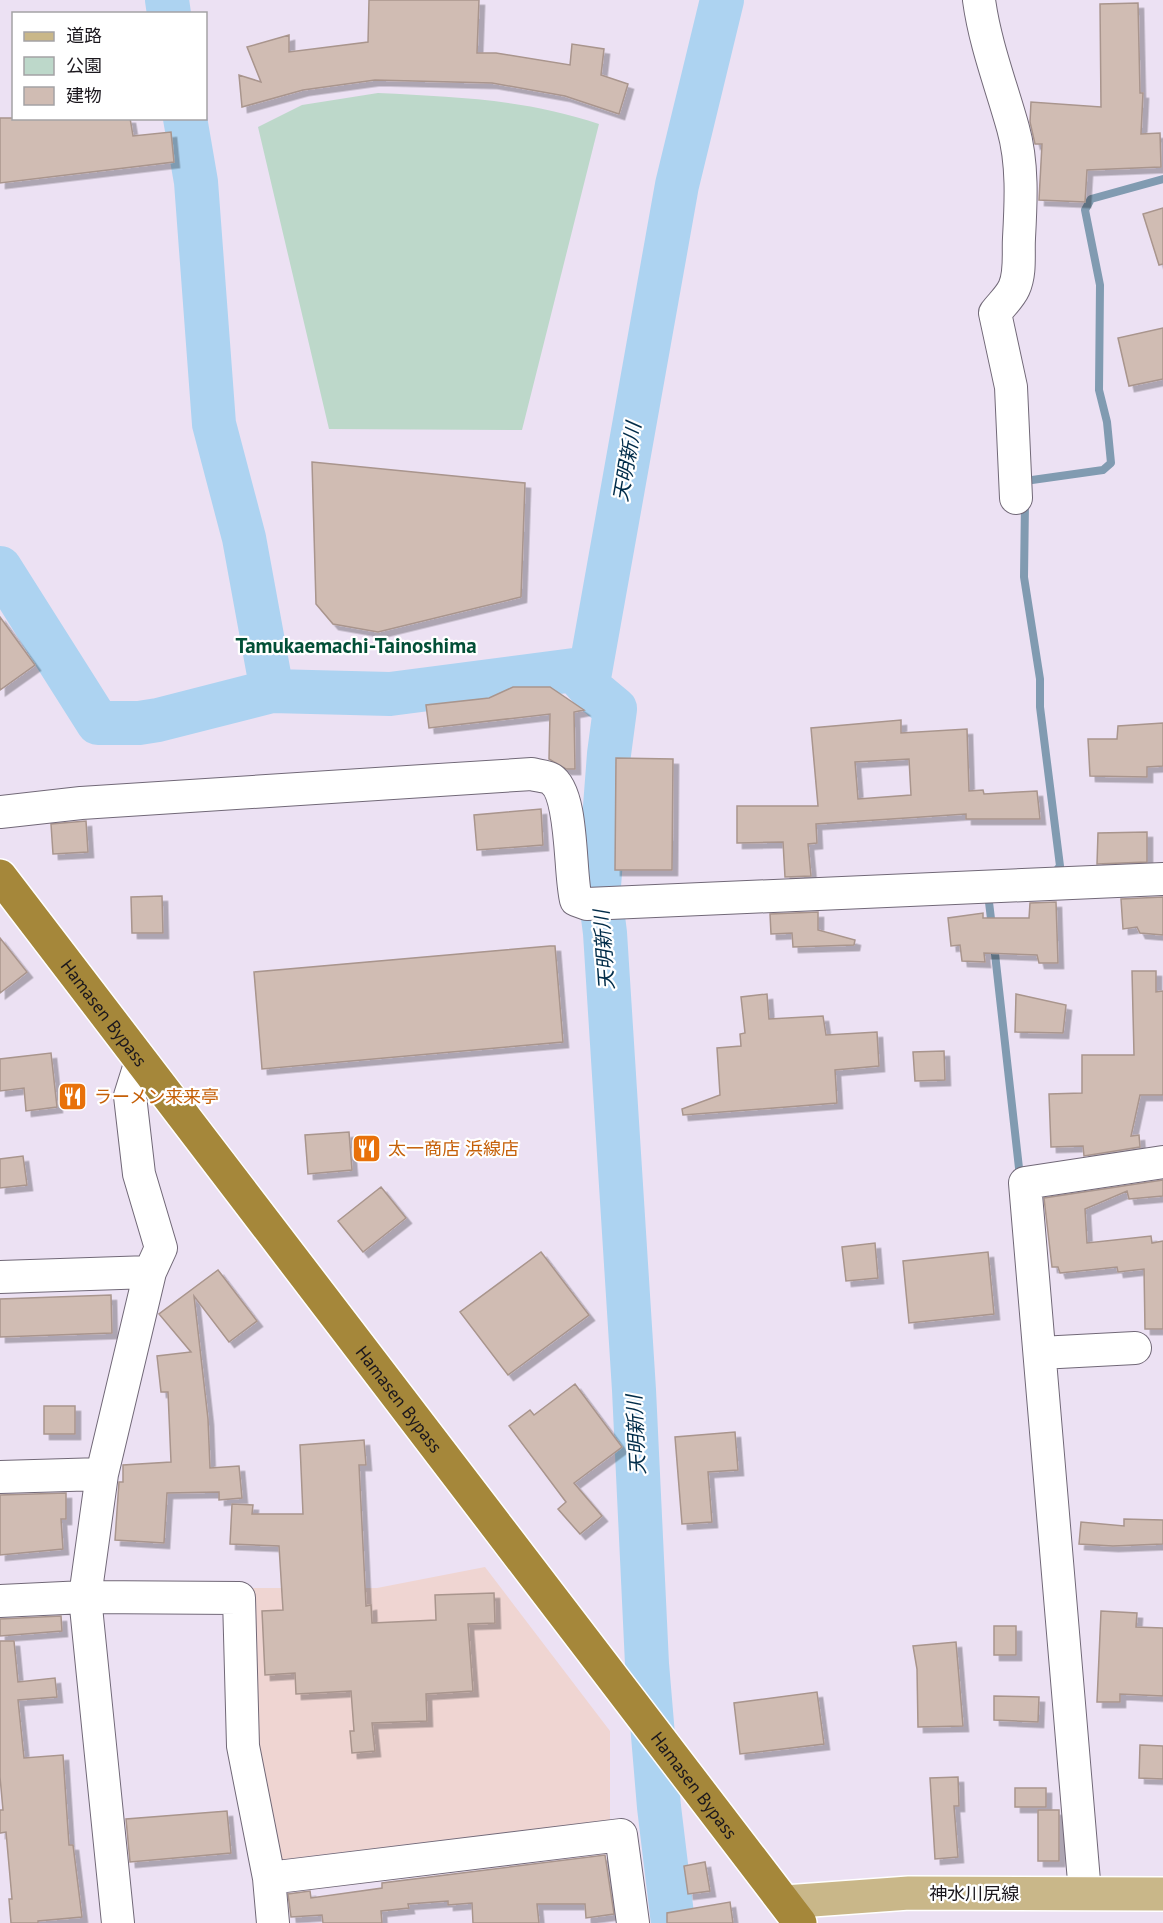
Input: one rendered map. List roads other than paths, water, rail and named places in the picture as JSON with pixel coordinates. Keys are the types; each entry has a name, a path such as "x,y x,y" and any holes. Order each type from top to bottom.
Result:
{"highway":[{"name":"Hamasen Bypass","path":"0,876 792,1913"}],"main road":[{"name":"神水川尻線","path":"792,1913 909,1893 1163,1894"}],"street":[{"path":"979,0 982,25 1013,129 1019,168 1020,218 1016,285 995,313 1011,387 1016,498"},
{"path":"0,812 81,804 532,774 550,778 560,790 566,815 572,886 576,900 600,904 1163,879"},
{"path":"118,1923 85,1597 102,1474 150,1272 161,1248 139,1174 130,1096 141,1061"},
{"path":"1085,1893 1025,1184 1163,1162"},
{"path":"0,1277 150,1272"},
{"path":"1041,1353 1135,1348"},
{"path":"0,1477 102,1474"},
{"path":"0,1601 85,1597 239,1598 243,1746 269,1878 273,1923"},
{"path":"269,1878 621,1835 633,1923"}],"waterway":[{"path":"167,0 169,12"},
{"name":"天明新川","path":"673,1923 659,1807 647,1664 634,1390 605,933 599,886 609,754 615,709 591,689 589,678 677,185 722,0"},
{"path":"185,120 196,182 214,424 244,538 272,691"},
{"path":"1025,484 1025,481 1103,470 1111,463 1107,422 1099,390 1100,285 1085,210 1091,199 1163,179"},
{"path":"1025,502 1024,577 1040,679 1040,707 1060,866 1056,871 1051,872"},
{"path":"0,568 98,723 139,723 158,720 272,691 390,694 574,670 591,689"},
{"path":"599,886 614,890"},
{"path":"988,894 992,927"},
{"path":"994,945 1020,1177"}],"place":[{"name":"ラーメン来来亭","path":"73,1096"},
{"name":"太一商店 浜線店","path":"367,1148"}],"district":[{"name":"Tamukaemachi-Tainoshima","path":"356,645"}]}
